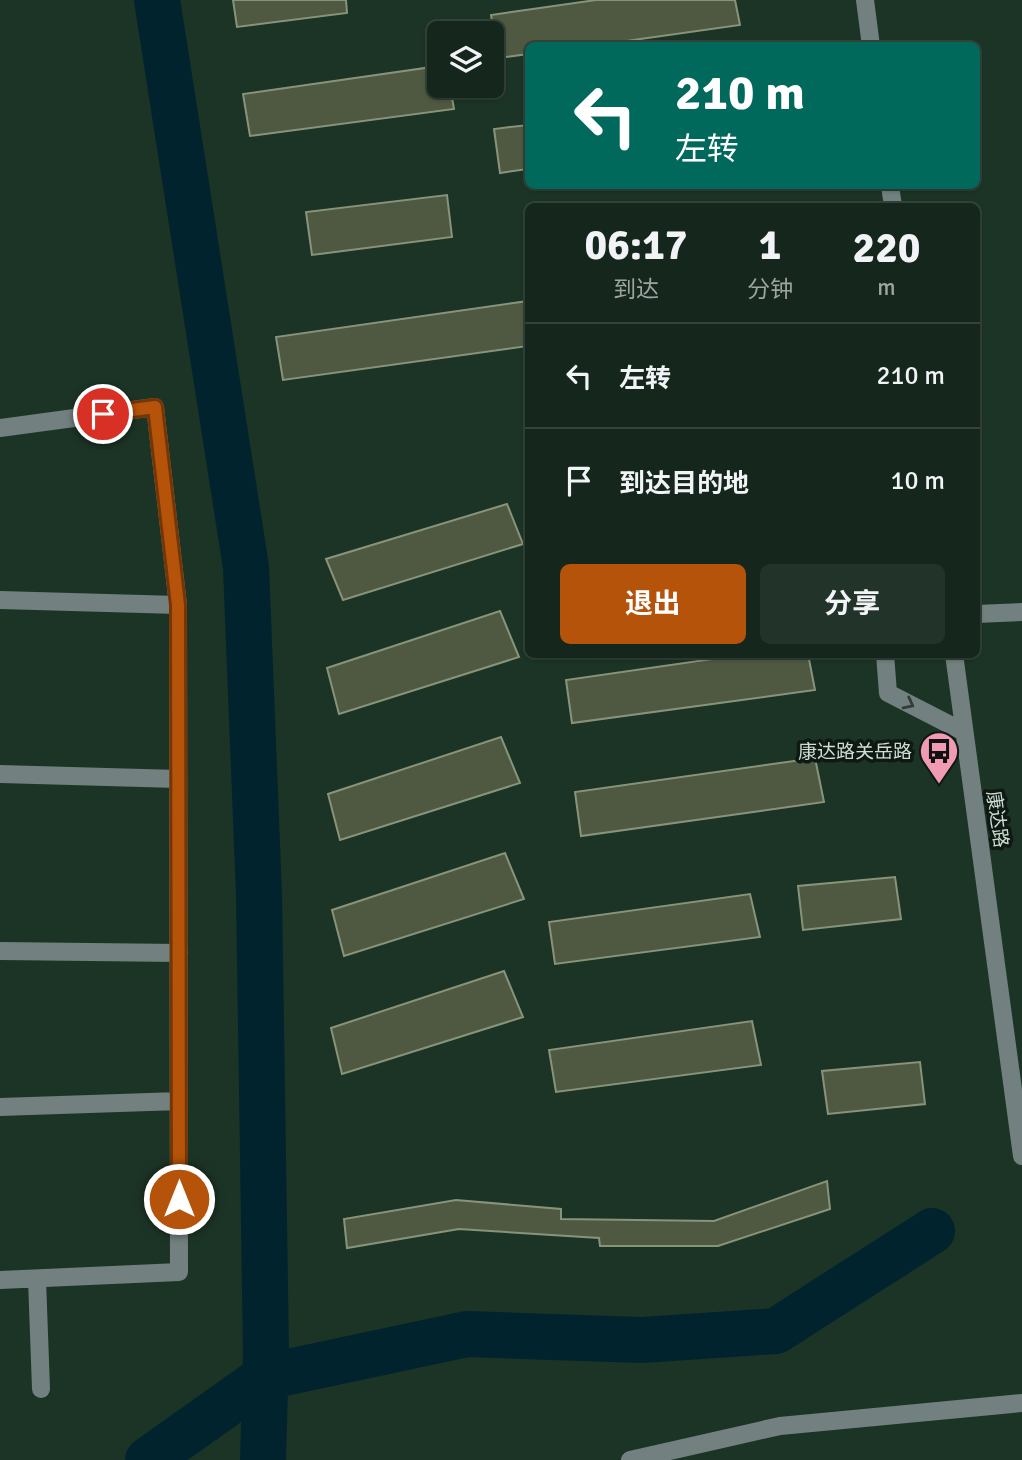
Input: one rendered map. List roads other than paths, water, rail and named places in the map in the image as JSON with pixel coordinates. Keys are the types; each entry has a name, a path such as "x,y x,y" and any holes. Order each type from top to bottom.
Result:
{"street":[{"path":"865,0 871,42"},
{"path":"0,428 155,407 178,605 179,1101 179,1272 0,1280"},
{"path":"0,600 178,605"},
{"path":"980,614 1022,612"},
{"path":"885,658 888,693 964,732"},
{"name":"康达路","path":"955,658 1022,1156"},
{"path":"0,774 178,779"},
{"path":"0,951 178,953"},
{"path":"0,1107 179,1101"},
{"path":"37,1279 41,1389"},
{"path":"630,1460 780,1426 1022,1403"}],"waterway":[{"path":"157,0 246,567 259,895 266,1353 263,1460"},
{"path":"148,1460 265,1377 467,1334 642,1340 776,1331 932,1231"}],"place":[{"name":"康达路关岳路","path":"939,785"}]}
